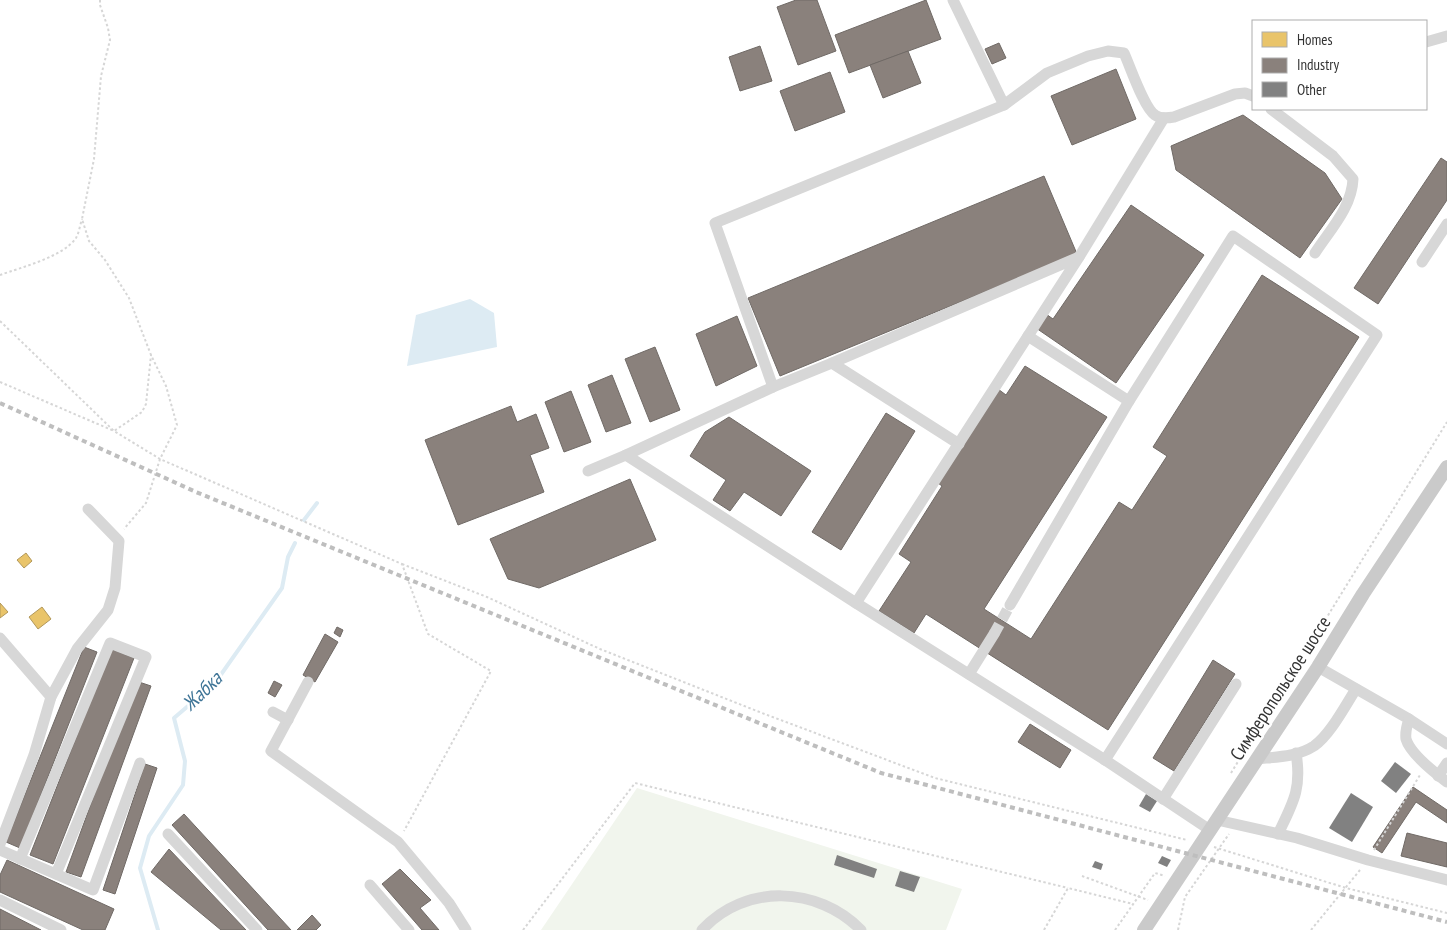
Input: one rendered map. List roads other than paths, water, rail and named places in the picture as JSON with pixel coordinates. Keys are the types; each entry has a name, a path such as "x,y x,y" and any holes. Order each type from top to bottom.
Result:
{"main road":[{"name":"Симферопольское шоссе","path":"1144,930 1318,667 1363,594 1447,467"}],"street":[{"path":"953,0 1004,105"},
{"path":"1427,42 1447,36"},
{"path":"773,387 715,222 1004,105 1047,72 1088,56 1108,51 1124,53 1147,106 1154,115 1164,118 1174,117 1235,94 1245,93 1252,96"},
{"path":"1272,110 1334,156 1353,179 1353,191 1346,207 1315,253"},
{"path":"856,602 1079,257 1164,118"},
{"path":"1422,262 1447,224"},
{"path":"1010,605 1129,401 1233,236 1377,335 1105,760"},
{"path":"588,471 773,387 832,364 1079,257"},
{"path":"1028,336 1129,401"},
{"path":"832,364 958,444"},
{"path":"626,455 1105,760 1163,799 1214,825 1236,825 1278,834 1447,880"},
{"path":"0,844 34,755 51,697 77,650 108,610 116,588 119,541 88,510"},
{"path":"969,674 994,634"},
{"path":"0,638 51,697"},
{"path":"20,859 110,643 146,657 56,874"},
{"path":"1318,667 1409,719 1447,744"},
{"path":"308,682 271,752 398,842 449,902 466,930"},
{"path":"1163,799 1236,684"},
{"path":"1257,759 1296,753 1314,746 1325,735 1356,689"},
{"path":"273,712 288,720"},
{"path":"1409,719 1406,739 1412,750 1443,779 1447,763"},
{"path":"1278,834 1296,794 1299,779 1296,753"},
{"path":"0,850 93,890 140,763"},
{"path":"168,834 257,930"},
{"path":"370,884 409,930"},
{"path":"702,930 710,921 736,905 765,896 795,896 824,903 850,918 861,930"},
{"path":"0,900 61,930"}],"waterway":[{"name":"Жабка","path":"304,520 317,503"},
{"name":"Жабка","path":"158,930 140,868 149,836 183,785 185,761 174,718 215,683 282,588 288,557 295,543"}],"tunnel":[{"path":"994,634 1010,605"}],"railway":[{"path":"0,403 196,492 881,773 1447,922"}]}
